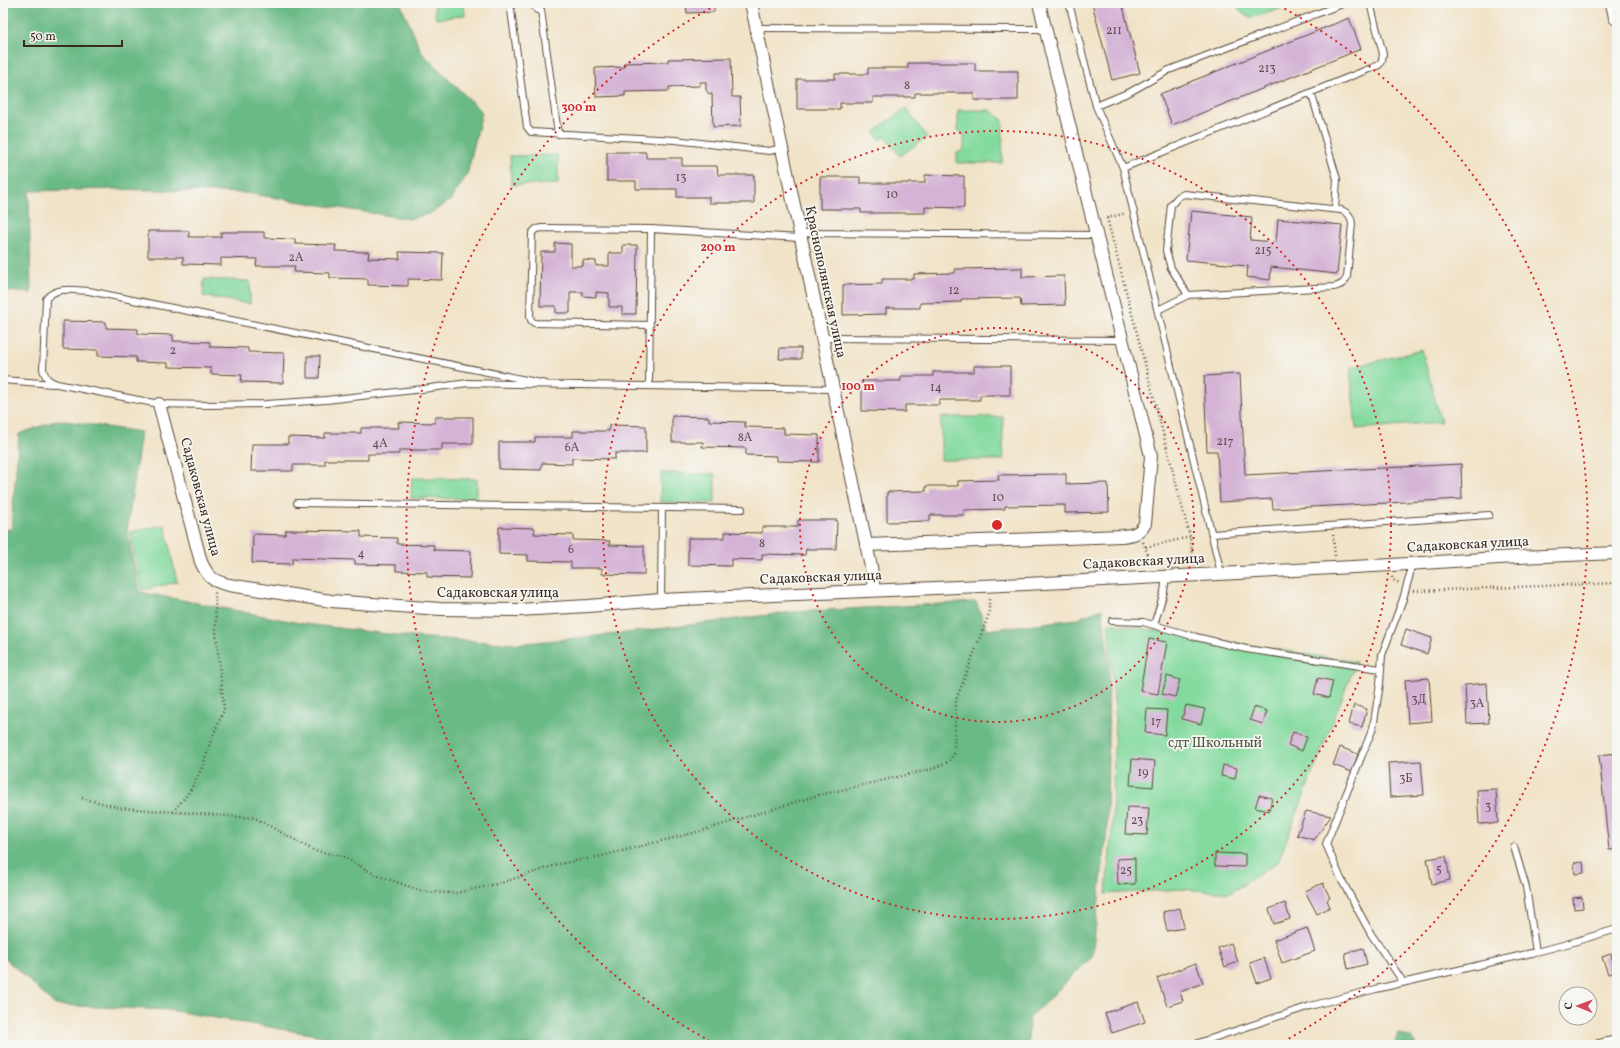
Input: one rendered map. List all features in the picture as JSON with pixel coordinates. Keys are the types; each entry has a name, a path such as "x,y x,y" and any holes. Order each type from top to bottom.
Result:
{"street":[{"name":"Краснополянская улица","path":"751,3 866,545 874,590"},
{"path":"866,545 1122,536 1132,535 1141,531 1145,524 1151,456 1039,3"},
{"name":"Садаковская улица","path":"160,404 201,562 206,574 216,582 331,601 440,609 518,610 661,600 1410,564 1498,558 1617,554"}],"lane":[{"path":"510,3 528,130 535,133 675,140 769,151 782,148"},
{"path":"532,3 537,10 541,10 558,134"},
{"path":"1069,3 1096,106 1123,168 1212,534 1220,573"},
{"path":"1096,106 1130,92 1169,70 1345,3"},
{"path":"1123,168 1379,64 1382,60 1383,54 1370,3"},
{"path":"756,28 1045,29"},
{"path":"1311,92 1338,179 1335,209"},
{"path":"1158,310 1188,295 1341,285 1347,277 1352,224 1351,216 1347,212 1335,209 1184,194 1173,201 1170,206 1166,251 1171,268 1188,295"},
{"path":"650,325 534,323 530,316 532,233 536,229 542,228 651,229 799,235 1096,235"},
{"path":"649,386 651,229"},
{"path":"57,384 49,381 45,376 43,369 46,299 50,293 58,290 89,290 546,384"},
{"path":"822,338 1122,340"},
{"path":"3,380 57,384 160,404 258,404 326,400 474,382 833,389"},
{"path":"297,503 742,509"},
{"path":"661,600 662,508"},
{"path":"1212,534 1489,515"},
{"path":"1403,982 1371,934 1341,879 1326,844 1373,728 1380,684 1382,655 1406,591 1410,564"},
{"path":"1154,625 1164,592 1161,576"},
{"path":"1112,621 1143,622 1246,649 1380,669"},
{"path":"1514,847 1526,887 1536,952"},
{"path":"1192,1045 1310,1006 1403,982 1536,952 1617,929"},
{"path":"1590,1045 1617,1039"}],"path":[{"path":"1093,222 1134,211"},
{"path":"1107,218 1190,537 1195,574"},
{"path":"1332,526 1335,558"},
{"path":"1161,576 1146,547 1190,537"},
{"path":"173,812 190,791 203,766 211,740 224,710 215,607 216,582"},
{"path":"1406,591 1617,583"},
{"path":"82,798 122,808 255,818 315,851 342,856 376,875 425,892 456,893 500,883 558,864 602,856 701,831 815,796 932,769 948,762 954,754 956,700 989,614 990,585"}],"green space":[{"path":"3,3 400,3 422,53 482,112 467,175 450,201 429,214 409,219 246,193 116,189 29,191 31,293 3,291"},
{"path":"434,3 463,3 465,15 436,19"},
{"path":"1236,3 1295,3 1256,17 1249,17 1240,11"},
{"path":"906,108 927,137 900,156 885,136 880,140 874,132"},
{"path":"958,110 990,110 1003,120 1002,163 957,163 957,153 964,149 964,135 958,130"},
{"path":"558,155 558,184 511,185 510,156"},
{"path":"204,279 250,281 250,304 203,296"},
{"path":"1422,350 1441,422 1356,429 1350,368"},
{"path":"941,417 1003,417 1003,460 941,460"},
{"path":"58,420 141,432 127,531 140,592 305,624 413,637 517,644 626,633 792,612 976,602 987,630 1076,619 1102,609 1109,662 1107,831 1092,957 1029,1018 1028,1045 342,1045 328,1037 169,1010 55,1005 3,956 3,529 11,530 19,434"},
{"path":"661,473 715,474 715,503 660,502"},
{"path":"412,478 477,479 477,499 411,498"},
{"path":"165,525 177,582 142,590 130,532"},
{"name":"сдт Школьный","path":"1108,623 1356,662 1278,862 1230,893 1181,889 1106,894 1112,828 1115,712"},
{"path":"1398,1033 1411,1038 1416,1045 1394,1045"}],"building":[{"path":"686,3 714,3 714,12 687,13"},
{"path":"1092,3 1122,3 1140,73 1112,80"},
{"path":"1349,18 1361,49 1172,125 1160,94"},
{"path":"731,58 732,97 740,97 741,126 713,127 712,94 709,94 706,90 706,82 700,82 700,86 669,87 669,91 625,92 625,96 596,97 595,68 625,67 624,63 668,62 668,59"},
{"path":"908,63 975,63 975,71 1018,71 1018,100 974,100 974,93 915,93 915,97 873,97 873,103 840,103 840,109 797,109 797,79 835,79 835,74 868,74 868,68 908,68"},
{"path":"607,152 646,152 646,158 682,158 682,166 717,166 718,175 754,175 754,203 709,203 709,197 677,197 677,189 636,189 636,181 607,181"},
{"path":"925,175 964,176 964,208 925,207 925,213 861,213 861,209 820,209 820,177 860,177 860,183 925,183"},
{"path":"1191,211 1252,217 1250,240 1276,242 1278,219 1342,225 1337,274 1271,267 1270,280 1247,277 1248,266 1186,260"},
{"path":"148,231 189,231 189,237 221,237 221,232 264,232 264,238 295,239 295,244 336,245 335,251 369,252 368,258 400,259 399,252 443,253 442,280 408,279 408,286 368,285 368,279 330,278 330,273 294,272 295,266 256,266 257,259 221,258 221,265 183,264 183,257 148,257"},
{"path":"555,243 571,244 571,266 583,266 583,260 596,261 596,266 609,266 609,253 623,253 623,245 637,245 636,314 622,314 622,307 609,307 609,293 596,292 596,297 583,296 583,292 570,292 570,313 556,313 556,306 540,306 541,252 555,252"},
{"path":"1022,268 1022,277 1064,276 1065,305 1021,306 1020,298 961,299 961,302 920,303 920,308 886,308 886,314 843,315 843,285 882,284 882,279 914,279 914,274 955,273 955,269"},
{"path":"63,321 106,322 106,328 138,329 138,334 173,335 173,341 210,342 210,347 248,348 248,352 284,353 283,383 241,382 242,375 211,374 211,368 168,367 168,363 136,362 136,357 98,356 98,350 63,349"},
{"path":"780,348 801,348 801,359 779,359"},
{"path":"307,356 320,356 319,378 307,378"},
{"path":"974,366 1010,366 1010,395 980,395 980,400 939,400 939,405 905,405 905,412 862,411 862,381 901,381 901,376 933,376 933,372 974,372"},
{"path":"1240,374 1245,475 1461,464 1462,499 1273,509 1272,499 1220,502 1217,451 1207,451 1204,376"},
{"path":"672,416 709,417 709,421 745,422 745,427 784,428 784,434 819,435 819,462 777,461 777,456 746,455 746,448 702,447 703,442 672,442"},
{"path":"435,417 473,417 473,444 442,444 442,450 399,450 399,454 368,454 368,460 325,460 325,465 293,465 293,471 251,471 252,444 288,444 288,437 325,438 325,433 361,433 361,428 399,428 398,422 435,423"},
{"path":"609,425 646,426 646,453 615,453 615,459 572,458 572,464 542,463 541,470 499,469 499,442 535,442 535,437 573,437 573,431 609,431"},
{"path":"1066,474 1066,484 1108,483 1109,512 1065,513 1065,505 1005,506 1005,509 964,510 964,515 930,515 930,521 887,522 887,492 926,491 926,486 958,486 958,481 999,480 998,475"},
{"path":"798,520 837,520 836,549 806,549 805,555 762,554 762,560 731,559 731,566 688,565 688,538 725,538 725,532 762,533 762,527 798,527"},
{"path":"499,527 535,528 534,534 573,535 573,540 610,541 609,545 644,546 644,575 602,574 602,568 571,568 571,562 528,561 528,555 499,554"},
{"path":"286,530 361,531 361,537 397,538 397,544 434,545 434,550 471,551 470,578 427,577 427,572 396,571 396,565 355,564 355,560 293,558 292,564 252,563 253,534 285,535"},
{"path":"1406,629 1432,638 1427,654 1401,645"},
{"path":"1149,639 1167,642 1158,694 1140,691"},
{"path":"1167,676 1180,680 1175,697 1162,694"},
{"path":"1318,678 1333,681 1329,698 1314,694"},
{"path":"1429,678 1432,721 1408,723 1405,680"},
{"path":"1487,683 1489,723 1467,724 1465,685"},
{"path":"1186,705 1205,709 1201,724 1182,719"},
{"path":"1354,705 1367,709 1362,727 1349,724"},
{"path":"1254,707 1267,711 1263,724 1250,720"},
{"path":"1147,709 1167,710 1165,735 1145,733"},
{"path":"1293,732 1307,737 1302,751 1288,745"},
{"path":"1340,747 1358,754 1352,772 1333,765"},
{"path":"1617,753 1617,849 1609,850 1599,755"},
{"path":"1132,759 1155,761 1153,787 1130,785"},
{"path":"1421,761 1424,795 1390,797 1388,763"},
{"path":"1223,765 1237,768 1235,779 1221,776"},
{"path":"1496,789 1498,823 1479,824 1477,790"},
{"path":"1259,795 1272,798 1269,811 1255,808"},
{"path":"1127,807 1149,808 1147,835 1125,834"},
{"path":"1306,811 1331,816 1314,840 1297,835"},
{"path":"1215,853 1245,854 1245,867 1215,866"},
{"path":"1446,856 1450,880 1432,884 1427,859"},
{"path":"1135,858 1135,884 1118,885 1117,859"},
{"path":"1583,862 1584,873 1575,874 1574,863"},
{"path":"1323,883 1330,898 1327,900 1330,907 1317,914 1305,891"},
{"path":"1582,897 1583,908 1574,909 1573,898"},
{"path":"1285,903 1290,919 1274,924 1269,909"},
{"path":"1180,908 1184,928 1167,931 1163,912"},
{"path":"1307,928 1315,951 1282,963 1274,940"},
{"path":"1231,943 1238,962 1225,967 1218,948"},
{"path":"1363,948 1367,964 1348,969 1345,953"},
{"path":"1611,954 1616,972 1608,974 1602,957"},
{"path":"1264,958 1271,978 1257,983 1250,963"},
{"path":"1196,963 1203,983 1180,992 1183,1001 1167,1006 1157,978"},
{"path":"1138,1002 1145,1022 1112,1033 1105,1013"}]}
